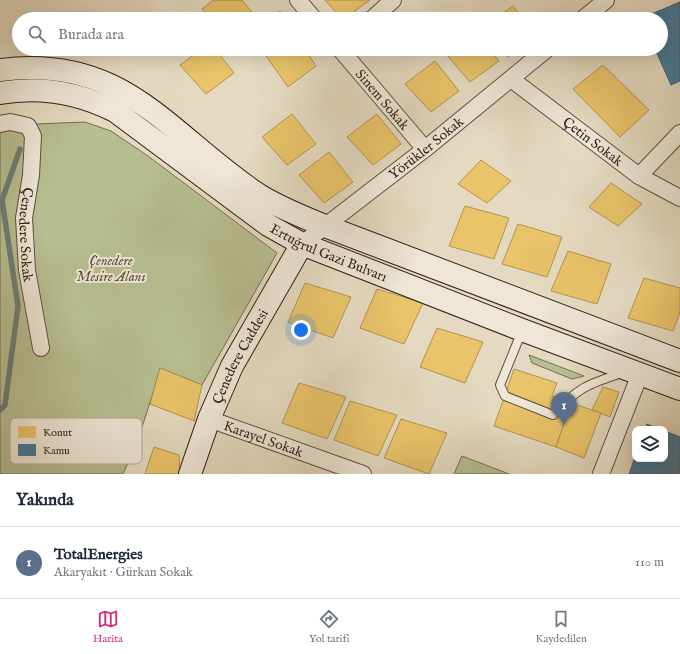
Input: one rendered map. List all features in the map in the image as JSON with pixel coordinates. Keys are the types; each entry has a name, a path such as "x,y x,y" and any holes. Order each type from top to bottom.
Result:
{"main road":[{"name":"Ertuğrul Gazi Bulvarı","path":"0,70 45,68 75,72 119,88 146,105 260,195 285,209 325,226 680,361"},
{"name":"Ertuğrul Gazi Bulvarı","path":"0,93 41,91 68,93 93,100 115,111 268,225 302,244 522,330 680,389"},
{"name":"Çenedere Caddesi","path":"190,474 209,419 232,366 302,244"}],"street":[{"path":"298,0 308,12"},
{"path":"380,12 393,0"},
{"path":"591,12 606,0"},
{"name":"Sinem Sokak","path":"346,56 425,149"},
{"name":"Yörükler Sokak","path":"302,244 425,149 539,56"},
{"name":"Çetin Sokak","path":"511,79 639,176 680,198"},
{"name":"Çenedere Sokak","path":"0,124 10,122 28,126 33,136 31,175 24,218 27,270 41,348"},
{"path":"639,176 680,133"},
{"path":"601,474 635,372"},
{"name":"Karayel Sokak","path":"209,419 363,474"}],"lane":[{"path":"522,330 500,385 505,396 553,415 569,398 591,383 635,372"}],"green space":[{"name":"Çenedere Mesire Alanı","path":"85,122 111,131 148,156 277,253 202,385 160,368 142,427 142,418 10,418 10,464 127,464 123,474 0,474 0,131 36,124"},
{"path":"529,355 584,376 572,379 532,363"},
{"path":"462,456 509,474 454,474"}],"building: Konut":[{"path":"213,0 242,0 252,12 205,12 202,9"},
{"path":"325,0 370,0 354,12 336,12"},
{"path":"513,6 518,12 505,12"},
{"path":"192,56 221,56 234,73 206,94 180,65"},
{"path":"266,56 310,56 316,66 288,87"},
{"path":"448,56 495,56 499,61 470,82"},
{"path":"435,61 459,91 431,112 405,84"},
{"path":"603,65 649,110 620,137 573,89"},
{"path":"292,114 316,144 287,165 262,137"},
{"path":"377,114 401,144 373,165 347,137"},
{"path":"329,152 353,182 324,203 299,175"},
{"path":"481,160 511,181 487,203 458,184"},
{"path":"611,183 642,204 618,226 589,207"},
{"path":"465,206 509,218 494,259 449,246"},
{"path":"518,224 562,237 547,277 502,264"},
{"path":"568,251 611,264 597,304 551,291"},
{"path":"644,278 680,288 680,312 673,331 628,318"},
{"path":"305,283 351,297 333,338 288,322"},
{"path":"377,289 423,303 404,344 360,328"},
{"path":"437,328 483,342 465,383 420,367"},
{"path":"160,368 202,385 194,421 150,404"},
{"path":"514,369 557,383 552,396 571,403 556,447 494,426"},
{"path":"299,383 346,397 327,439 282,423"},
{"path":"603,387 619,392 610,417 592,410"},
{"path":"350,401 397,415 378,456 334,440"},
{"path":"571,403 601,413 584,458 556,447"},
{"path":"401,419 447,433 429,474 384,458"},
{"path":"154,447 179,455 180,474 145,474"}],"building: Kamu":[{"path":"680,2 680,81 671,85 658,56 668,56 668,12 656,12"},
{"path":"668,432 680,437 680,474 629,474 633,462 668,462"}],"waterway":[{"path":"0,410 5,405 18,306 2,200 20,149"}],"place":[{"name":"TotalEnergies","path":"564,425"}]}
